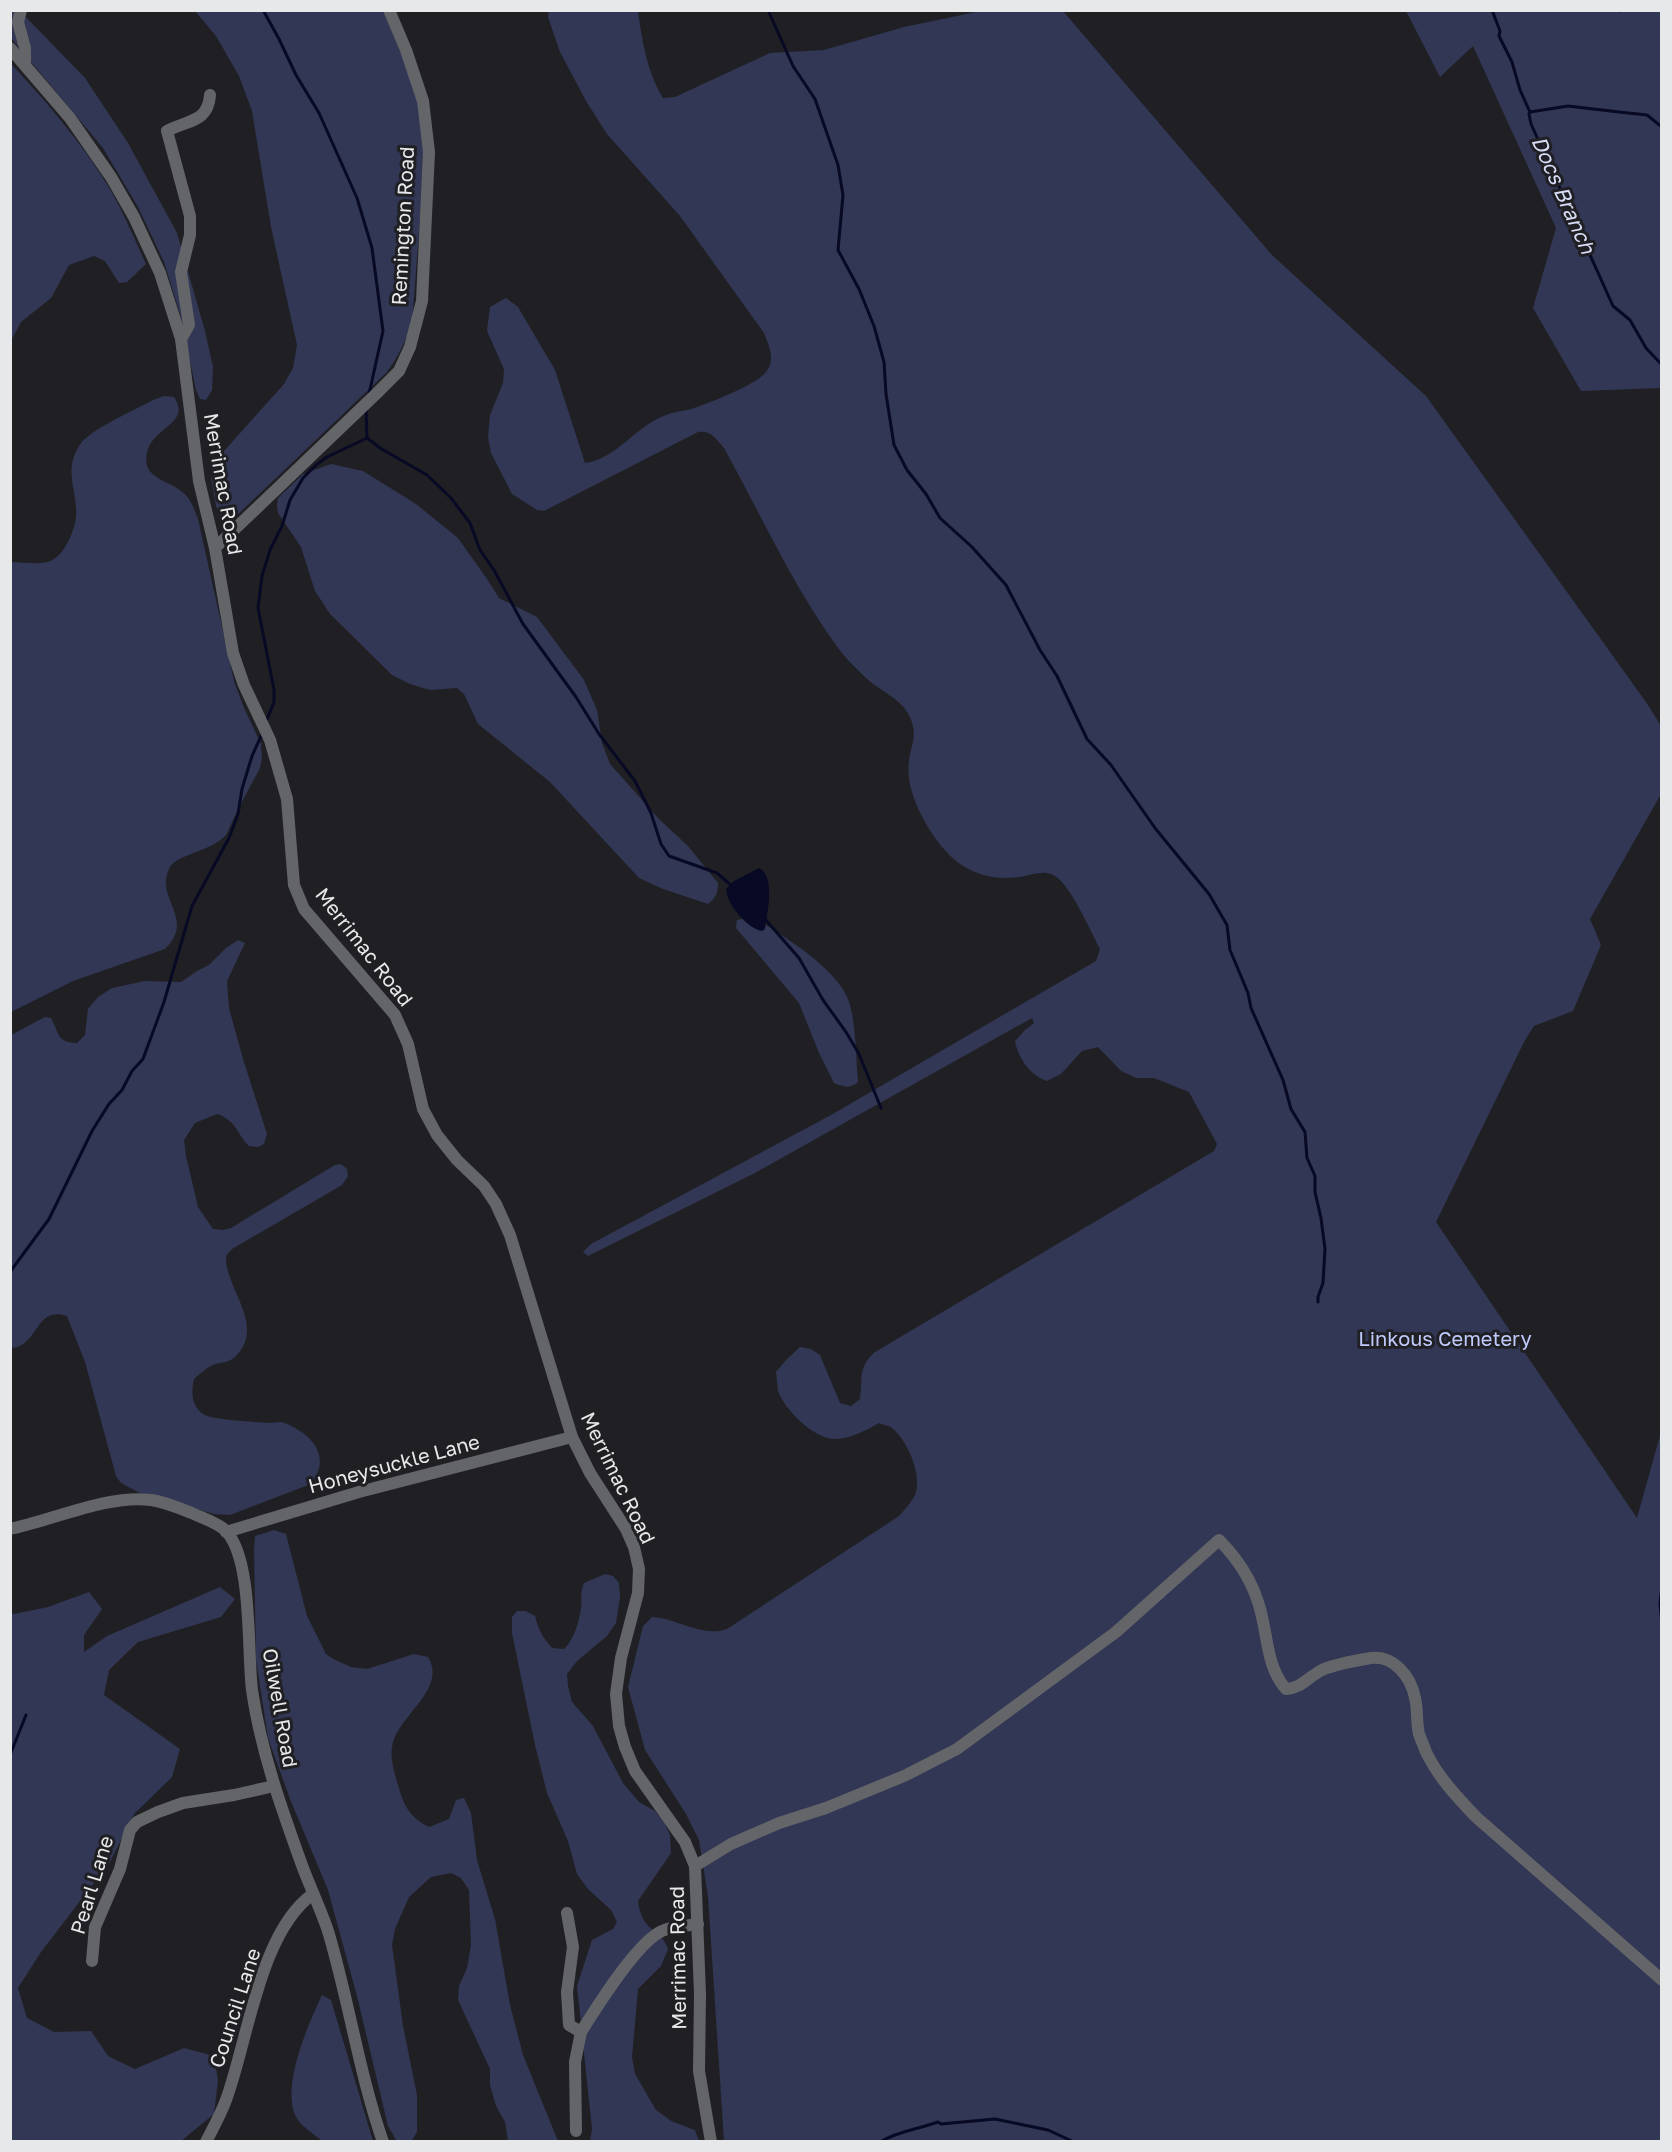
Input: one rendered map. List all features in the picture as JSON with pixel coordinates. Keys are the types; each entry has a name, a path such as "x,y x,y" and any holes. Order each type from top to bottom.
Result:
{"street":[{"path":"21,10 18,22 25,48 25,63"},
{"name":"Remington Road","path":"215,548 399,371 410,347 422,301 429,152 423,101 406,50 389,10"},
{"name":"Merrimac Road","path":"10,48 70,118 111,177 134,217 160,273 181,339 199,481 215,548 233,653 244,685 270,740 287,799 294,885 304,909 395,1015 408,1044 423,1109 437,1135 457,1160 484,1186 496,1204 510,1235 572,1437 590,1473 626,1529 634,1547 639,1569 638,1593 621,1658 616,1694 619,1726 624,1747 635,1772 685,1842 695,1866 698,1924 699,2071 711,2142"},
{"path":"181,339 189,325 181,272 190,235 190,216 167,131 179,124 203,116 209,106 210,95"},
{"name":"Honeysuckle Lane","path":"226,1532 359,1492 572,1437"},
{"path":"10,1529 119,1500 151,1500 177,1507 214,1523 226,1532"},
{"name":"Oilwell Road","path":"226,1532 239,1553 244,1584 252,1689 264,1751 274,1786 333,1950 347,2000 363,2074 383,2142"},
{"path":"695,1866 731,1844 779,1823 826,1808 904,1776 957,1749 1116,1632 1219,1540 1247,1573 1259,1603 1275,1674 1286,1689 1302,1685 1323,1670 1371,1658 1382,1658 1394,1663 1410,1682 1415,1698 1419,1735 1426,1752 1453,1793 1476,1817 1662,1980"},
{"name":"Pearl Lane","path":"92,1961 95,1927 120,1869 130,1830 137,1822 183,1803 274,1786"},
{"name":"Council Lane","path":"206,2142 226,2101 267,1962 282,1930 301,1903 313,1894"},
{"path":"567,1913 573,1947 567,1992 569,2025 580,2032"},
{"path":"576,2131 575,2062 580,2032 614,1981 649,1939 662,1930 698,1924"}],"green space":[{"path":"10,11 20,11 85,78 128,143 177,233 213,367 212,390 206,400 200,399 196,390 180,314 164,262 138,207 103,148 11,38"},
{"path":"195,11 383,11 411,77 423,122 423,179 412,323 401,350 386,373 233,519 221,518 216,506 211,479 216,460 284,384 293,368 297,345 271,227 252,111 239,76 216,36"},
{"name":"Linkous Cemetery","path":"549,11 638,11 649,67 663,98 675,97 770,53 824,50 904,27 981,11 1063,11 1272,255 1426,396 1661,726 1661,794 1590,919 1601,945 1573,1011 1534,1026 1436,1222 1637,1518 1661,1432 1661,2141 724,2141 708,1896 699,1840 686,1814 645,1750 628,1687 643,1626 652,1617 708,1631 727,1629 899,1516 914,1497 917,1480 913,1460 904,1442 891,1427 879,1423 863,1432 846,1438 834,1439 817,1434 793,1414 778,1391 776,1372 800,1347 811,1349 820,1355 840,1403 851,1406 860,1399 863,1369 865,1363 875,1352 1214,1151 1217,1144 1189,1092 1154,1078 1136,1078 1121,1071 1098,1047 1082,1051 1061,1074 1047,1081 1041,1079 1022,1060 1015,1041 1034,1023 1032,1018 753,1174 588,1256 583,1252 591,1244 831,1115 1096,961 1100,949 1074,898 1055,876 1042,873 998,878 977,873 959,863 936,839 923,819 910,784 909,761 914,735 910,717 902,705 866,678 838,648 806,600 724,448 713,436 706,432 698,432 544,511 537,510 512,494 491,453 488,437 490,415 503,383 504,369 487,331 490,307 506,298 518,307 555,370 585,463 617,449 655,420 713,401 754,382 766,372 771,363 764,333 680,216 607,134 586,101 560,52 548,17"},
{"path":"1406,11 1618,11 1619,13 1661,11 1661,388 1581,391 1533,308 1556,228 1473,46 1440,77"},
{"path":"11,64 62,122 98,170 119,205 146,264 127,282 119,283 105,261 94,256 69,265 51,298 21,322 11,341"},
{"path":"164,396 174,397 178,413 175,420 150,444 146,461 152,473 176,487 187,497 198,519 234,681 261,744 260,768 226,835 212,845 180,859 170,867 166,878 167,889 177,928 174,938 165,949 73,981 11,1012 11,562 43,563 58,556 70,537 76,518 72,464 79,446 102,427"},
{"path":"331,464 363,471 416,504 458,538 499,598 537,617 584,680 597,710 602,743 610,764 659,819 688,846 718,883 718,890 711,902 708,904 663,889 639,878 550,782 478,724 464,694 457,688 430,690 392,675 330,614 315,591 301,547 278,513 277,505 278,498 303,474"},
{"path":"753,917 820,964 841,987 851,1008 854,1028 858,1082 852,1086 846,1087 834,1083 799,1003 736,928 737,920"},
{"path":"238,940 245,943 227,981 229,1008 267,1134 264,1144 258,1147 249,1146 229,1120 217,1114 195,1123 184,1140 198,1207 213,1229 223,1230 231,1228 335,1165 341,1164 347,1169 348,1176 342,1185 232,1249 226,1256 227,1269 242,1307 247,1332 244,1345 235,1357 210,1366 194,1379 192,1394 195,1404 200,1412 210,1417 287,1424 309,1438 317,1450 320,1463 316,1477 311,1484 230,1515 214,1514 138,1492 121,1483 116,1476 85,1362 67,1316 57,1314 49,1316 27,1341 11,1348 11,1035 45,1017 51,1018 62,1039 77,1043 85,1035 88,1009 98,997 112,988 145,981 181,982 209,965"},
{"path":"274,1530 286,1534 307,1616 326,1654 351,1667 367,1669 414,1654 428,1657 432,1669 431,1681 396,1736 392,1747 394,1773 406,1806 417,1820 429,1827 449,1819 456,1800 464,1798 471,1813 477,1860 495,1919 510,2005 523,2055 558,2141 508,2141 505,2122 496,2106 490,2085 490,2069 458,2000 459,1986 467,1968 471,1945 469,1890 461,1878 451,1873 431,1877 409,1897 395,1929 392,1945 403,2026 417,2095 417,2132 412,2140 396,2140 388,2126 357,1996 328,1890 290,1799 268,1738 256,1660 254,1550 255,1536"},
{"path":"605,1574 613,1576 619,1583 620,1597 616,1623 607,1636 577,1661 567,1674 568,1686 572,1702 593,1726 623,1783 639,1802 655,1811 670,1835 671,1853 638,1901 643,1919 665,1942 668,1949 661,1966 638,1989 632,2057 635,2074 656,2110 671,2121 695,2130 699,2141 590,2141 592,2129 577,1986 592,1940 613,1929 617,1922 611,1910 588,1889 577,1874 568,1841 547,1793 512,1633 512,1617 517,1611 526,1611 535,1616 541,1633 552,1648 564,1649 571,1641 577,1625 584,1583"},
{"path":"220,1587 235,1599 221,1617 138,1642 109,1670 104,1695 180,1749 172,1777 134,1814 110,1862 41,1952 18,1988 27,2018 54,2032 91,2031 108,2056 135,2069 184,2048 214,2056 218,2080 214,2114 181,2141 11,2141 10,1612 14,1614 48,1607 89,1592 102,1609 84,1635 84,1652 107,1636"},
{"path":"322,1995 331,2000 373,2141 322,2141 303,2126 295,2115 292,2102 294,2071 304,2038"}],"shaded area":[{"path":"759,868 764,872 769,887 765,929 762,931 744,921 730,902 726,889 734,881"}],"waterway":[{"path":"263,10 296,75 319,113 357,198 372,248 383,331 369,394"},
{"path":"768,10 793,66 815,99 838,165 843,195 838,250 859,289 874,326 884,362 886,394 894,445 907,470 926,494 940,518 972,547 1006,585 1040,650 1057,676 1087,739 1111,765 1155,828 1209,894 1227,925 1230,950 1248,993 1251,1008 1283,1080 1291,1109 1305,1132 1307,1158 1315,1176 1315,1192 1325,1249 1323,1283 1318,1302"},
{"name":"Docs Branch","path":"1492,10 1500,31 1499,36 1512,62 1520,90 1530,112 1531,124 1613,306 1630,320 1646,348 1662,365"},
{"path":"1530,112 1568,106 1647,115 1662,127"},
{"path":"366,410 367,438 427,475 451,498 470,523 480,550 494,570 523,624 576,697 599,734 635,781 651,813 661,844 669,856 717,873 733,887"},
{"path":"266,722 274,702 274,690 258,608 262,576 270,550 282,526 290,500 303,478 327,457 367,438"},
{"path":"10,1272 49,1219 92,1131 109,1104 122,1090 132,1071 143,1059 164,1002 192,906 229,838 238,814 242,789 252,756 262,734"},
{"path":"765,919 799,958 823,1000 846,1032 859,1054 881,1108"},
{"path":"1662,1586 1660,1603 1662,1624"},
{"path":"10,1755 26,1715"},
{"path":"880,2142 938,2122 941,2124 995,2119 1048,2130 1074,2142"}]}
